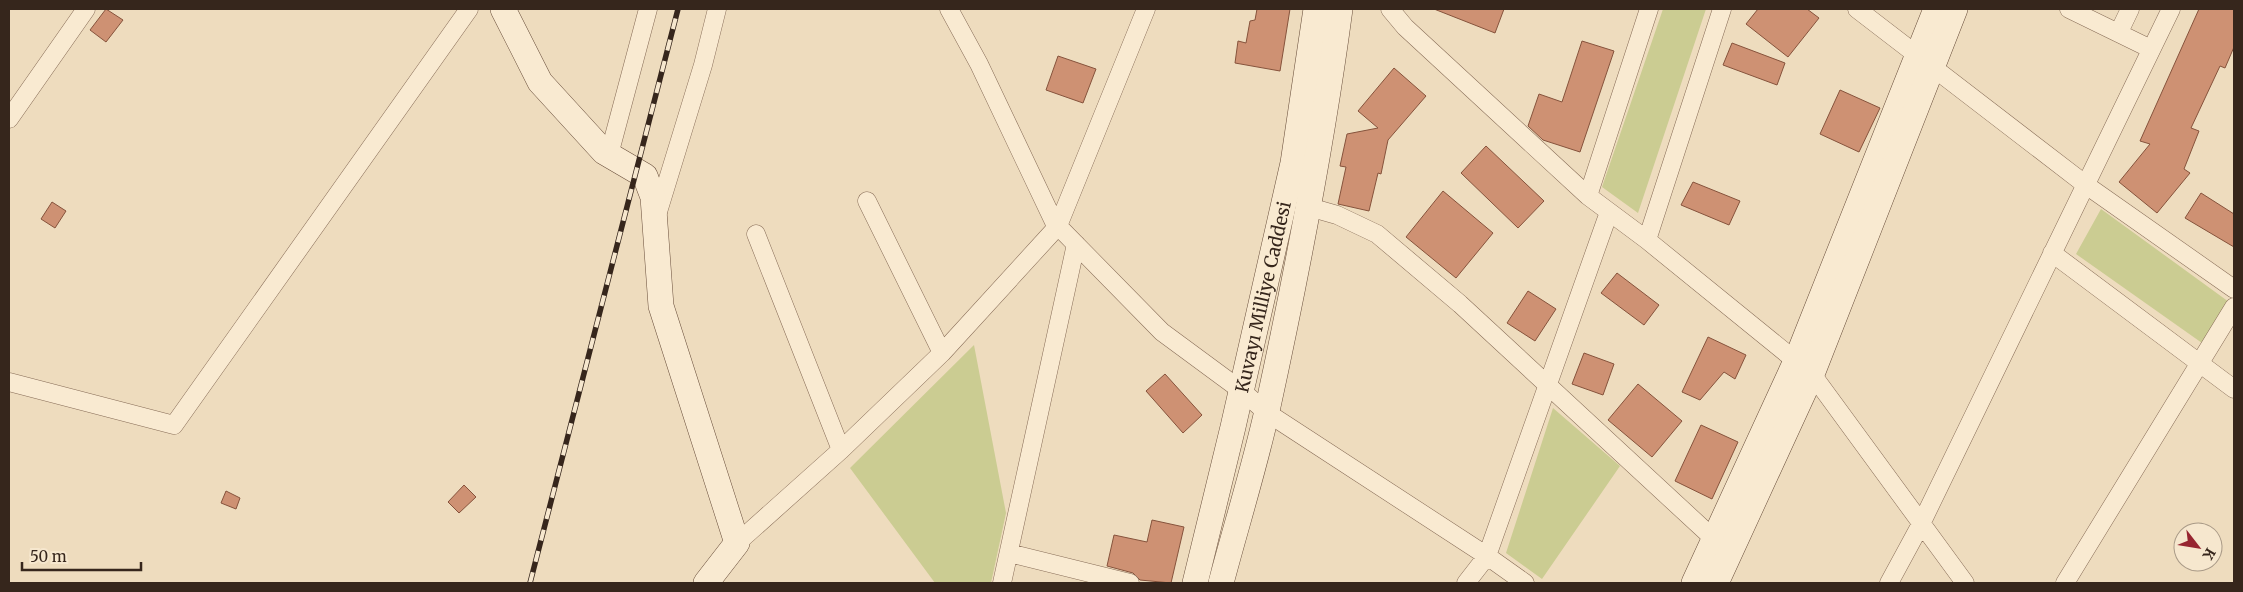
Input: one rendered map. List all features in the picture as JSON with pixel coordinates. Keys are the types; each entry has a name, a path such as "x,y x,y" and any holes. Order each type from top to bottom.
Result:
{"street":[{"path":"9,119 86,9"},
{"path":"9,382 174,425 469,9"},
{"path":"503,9 540,82 609,155 645,176 653,197 656,219 662,306 693,411 738,543"},
{"path":"609,155 648,9"},
{"path":"656,219 704,65 718,9"},
{"path":"949,9 979,64 1054,222 1162,332 1242,391 1266,412 1487,556 1524,583"},
{"path":"706,583 738,543 841,450 942,353 1058,226 1146,9"},
{"name":"Kuvayı Milliye Caddesi","path":"1195,583 1242,391 1293,164 1316,9"},
{"name":"Kuvayı Milliye Caddesi","path":"1223,582 1266,412 1309,207 1340,9"},
{"path":"1390,9 1405,27 1588,196 1646,240 1804,367 1965,583"},
{"path":"1405,27 1411,9"},
{"path":"1588,196 1649,9"},
{"path":"1646,240 1722,9"},
{"path":"1857,9 2086,185 2234,289"},
{"path":"1925,61 1936,9"},
{"path":"1716,583 1925,61 1955,9"},
{"path":"2070,9 2152,50"},
{"path":"2119,32 2130,9"},
{"path":"1889,583 1921,524 2171,9"},
{"path":"867,201 942,353"},
{"path":"1309,207 1337,215 1377,234 1460,304 1714,539"},
{"path":"1466,583 1487,556 1546,384 1609,212"},
{"path":"756,234 841,450"},
{"path":"1002,583 1076,244"},
{"path":"2052,253 2234,389"},
{"path":"2065,583 2234,308"},
{"path":"1694,583 1714,539 1804,367"},
{"path":"1009,553 1130,583"}],"green space":[{"path":"1663,9 1706,9 1638,213 1602,187"},
{"path":"2101,209 2229,302 2202,343 2076,254"},
{"path":"974,345 1006,513 991,583 935,583 850,468"},
{"path":"1553,408 1620,466 1542,579 1506,553"}],"building":[{"path":"106,9 123,20 106,42 90,30"},
{"path":"1257,9 1290,9 1280,71 1235,63 1238,41 1246,43 1250,21 1255,20"},
{"path":"1434,9 1504,9 1495,33"},
{"path":"1758,9 1807,9 1819,18 1788,57 1746,24"},
{"path":"2199,9 2234,9 2234,47 2225,68 2220,66 2191,128 2199,131 2184,169 2190,173 2157,213 2119,182 2150,144 2140,141"},
{"path":"1582,41 1614,51 1580,152 1543,140 1528,126 1539,94 1562,102"},
{"path":"1732,43 1785,63 1777,85 1723,65"},
{"path":"1058,56 1096,69 1083,103 1046,90"},
{"path":"1394,68 1426,96 1388,140 1381,174 1378,173 1369,211 1338,204 1346,167 1340,166 1347,134 1378,128 1358,111"},
{"path":"1840,90 1880,108 1859,152 1820,134"},
{"path":"1486,146 1544,201 1518,228 1461,173"},
{"path":"1693,182 1740,201 1729,225 1681,205"},
{"path":"1443,191 1493,233 1456,278 1406,237"},
{"path":"2201,193 2234,214 2234,247 2185,218"},
{"path":"52,202 66,211 55,228 41,219"},
{"path":"1617,273 1659,305 1644,325 1601,293"},
{"path":"1528,291 1556,309 1535,341 1507,323"},
{"path":"1708,337 1746,355 1735,379 1724,372 1700,400 1682,392"},
{"path":"1584,353 1614,364 1603,395 1572,384"},
{"path":"1165,374 1202,415 1183,433 1146,391"},
{"path":"1638,384 1682,421 1652,457 1608,420"},
{"path":"1701,425 1738,442 1712,499 1675,481"},
{"path":"464,485 476,497 459,513 448,502"},
{"path":"226,491 240,498 236,509 221,503"},
{"path":"1152,520 1184,527 1171,583 1140,580 1133,573 1107,566 1114,535 1147,542"}],"railway":[{"path":"530,583 678,9"}]}
